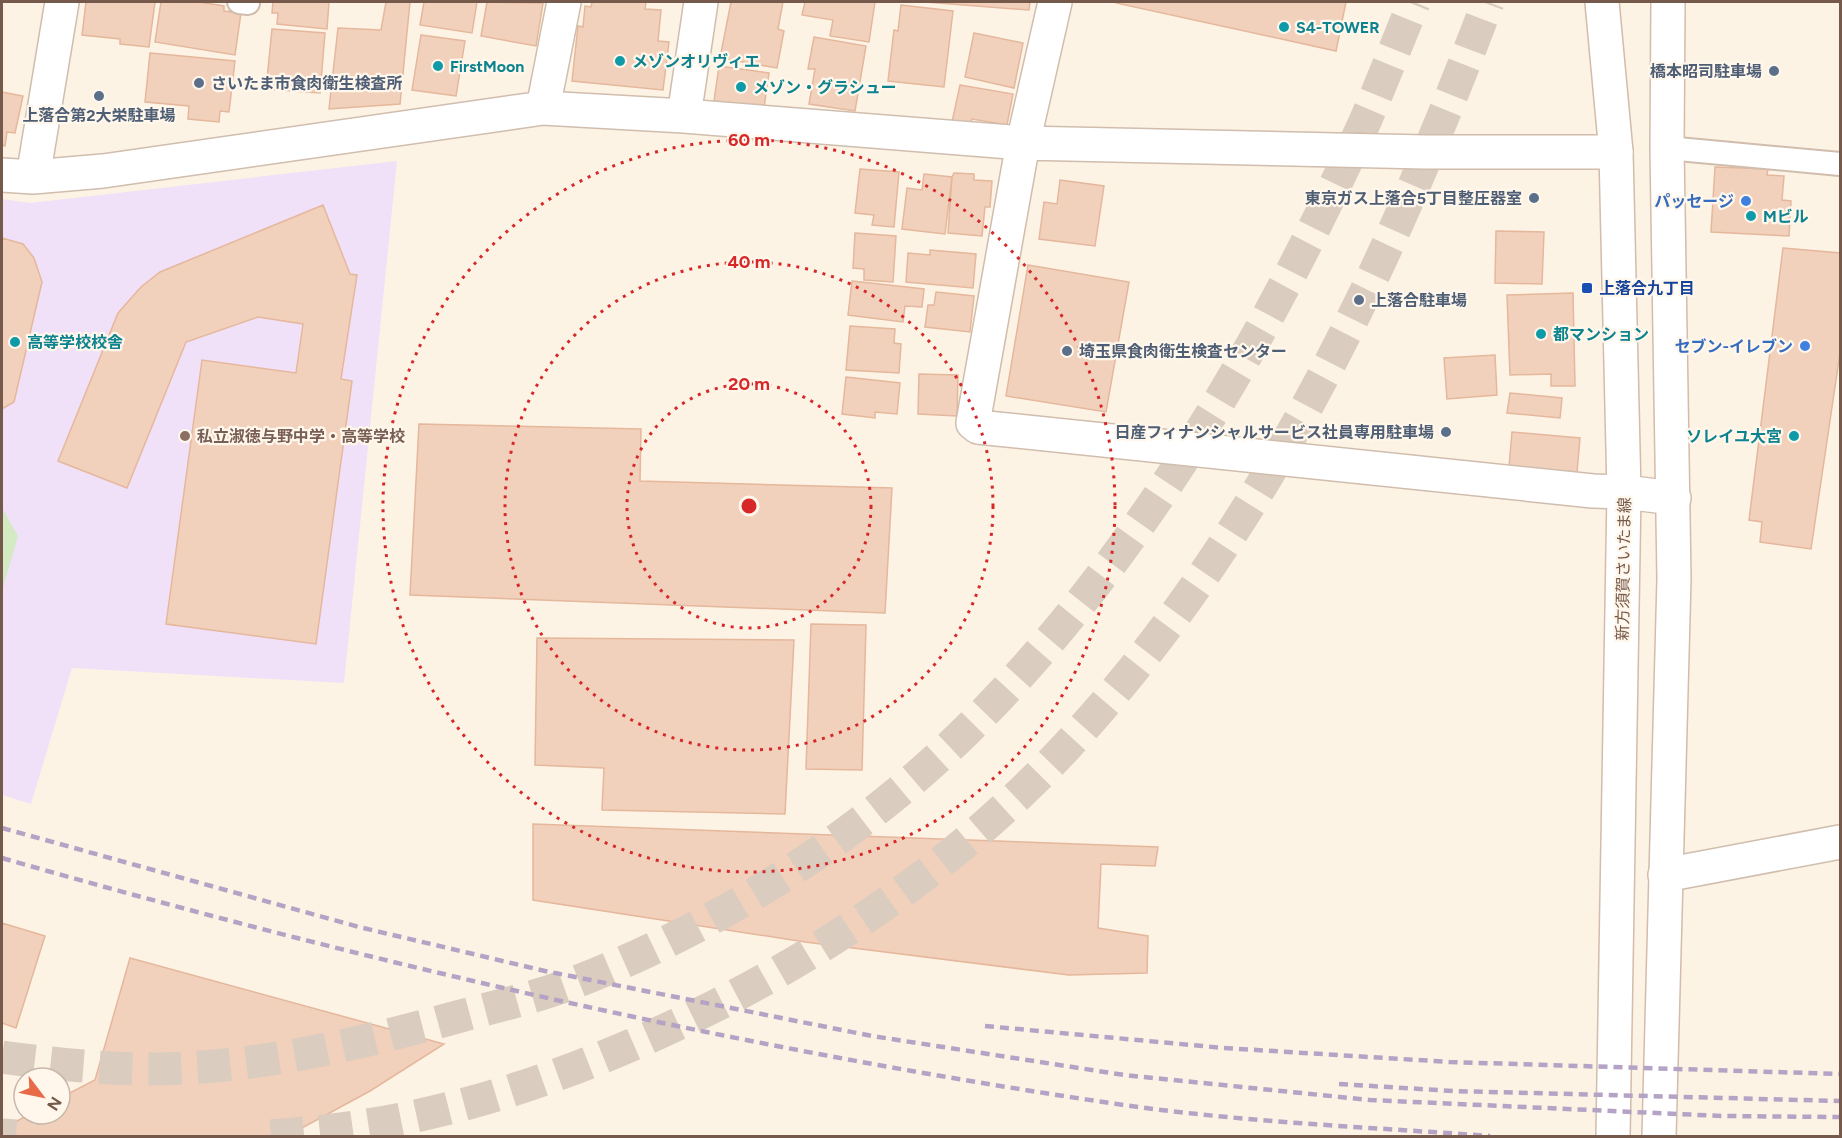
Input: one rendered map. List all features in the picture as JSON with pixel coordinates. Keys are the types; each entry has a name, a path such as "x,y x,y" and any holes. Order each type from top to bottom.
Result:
{"street":[{"path":"62,2 17,176 104,171 543,108 684,116 1023,143 1425,152 1616,152"},
{"path":"543,108 564,2"},
{"path":"684,116 701,2"},
{"path":"1055,2 1023,143 974,423 978,427 1674,498"},
{"name":"新方須賀さいたま線","path":"1602,2 1616,152 1624,492 1612,1137"},
{"path":"1659,1137 1674,579 1667,148 1668,2"},
{"path":"1665,875 1840,842"}],"lane":[{"path":"239,2 248,2"},
{"path":"1667,148 1840,164"}],"shaded area":[{"name":"私立淑徳与野中学・高等学校","path":"397,161 344,683 72,668 31,804 2,795 2,199 30,203"}],"green space":[{"path":"2,508 18,536 2,591"}],"building":[{"path":"86,2 155,2 149,47 120,44 120,39 82,35"},
{"path":"161,2 199,2 224,6 224,11 241,13 235,55 155,42"},
{"path":"273,2 329,2 327,29 277,24 278,13 272,13"},
{"path":"386,2 410,2 400,104 329,109 338,28 381,30"},
{"path":"424,2 477,2 472,33 420,25"},
{"path":"487,2 543,3 536,46 481,36"},
{"name":"メゾンオリヴィエ","path":"592,2 646,2 645,9 661,10 658,41 669,42 663,90 572,81 578,26 583,27 585,6 591,7"},
{"path":"731,2 783,2 778,29 784,31 777,68 720,58"},
{"path":"805,2 875,2 869,42 830,36 833,20 802,15"},
{"path":"925,2 1030,2 1029,10"},
{"name":"S4-TOWER","path":"1116,2 1346,2 1336,51"},
{"path":"901,5 953,11 944,87 888,81 894,30 898,31"},
{"path":"272,29 325,33 320,93 266,89"},
{"path":"974,33 1023,43 1014,88 965,77"},
{"name":"FirstMoon","path":"421,35 465,41 456,96 412,90"},
{"path":"814,37 866,46 855,111 809,104 815,69 808,69"},
{"path":"150,53 235,61 229,112 220,111 219,122 188,119 189,106 145,102"},
{"name":"メゾン・グラシュー","path":"719,66 769,73 764,108 714,101"},
{"path":"960,85 1013,94 1007,125 972,119 970,125 952,122"},
{"path":"2,92 23,96 15,133 7,132 5,146 2,145"},
{"name":"Mビル","path":"1715,167 1768,169 1767,175 1784,176 1782,200 1791,201 1789,236 1711,232"},
{"path":"860,169 899,172 894,227 872,225 874,215 855,213"},
{"path":"954,173 974,174 974,180 992,181 990,207 985,207 982,236 948,233"},
{"path":"924,174 952,177 945,234 902,229 907,188 922,190"},
{"path":"1060,180 1104,186 1095,246 1039,239 1044,202 1057,204"},
{"path":"323,205 350,274 357,275 341,379 352,381 316,644 166,624 202,360 296,373 303,324 258,317 186,342 127,488 58,461 118,313 141,287 160,272"},
{"path":"1496,231 1544,232 1542,284 1495,283"},
{"path":"855,233 896,236 893,282 864,280 864,269 853,268"},
{"name":"高等学校校舎","path":"2,238 23,244 34,258 42,282 14,402 2,409"},
{"name":"ソレイユ大宮","path":"1783,248 1840,253 1840,353 1811,549 1760,542 1762,522 1749,520"},
{"path":"930,250 976,254 973,288 906,282 908,253 930,255"},
{"path":"1028,265 1129,282 1106,412 1006,396"},
{"path":"852,281 924,289 922,307 905,306 903,322 848,315"},
{"path":"936,292 974,296 970,332 925,327 928,305 934,305"},
{"name":"都マンション","path":"1573,293 1575,386 1551,386 1551,374 1510,375 1507,295"},
{"path":"850,326 895,329 894,343 901,344 899,373 846,370"},
{"path":"1495,355 1497,395 1447,399 1444,358"},
{"path":"919,374 958,375 957,416 918,414"},
{"path":"846,377 900,383 897,414 875,412 875,418 842,414"},
{"path":"1510,393 1562,398 1560,418 1507,413"},
{"path":"419,424 641,429 640,481 892,488 885,613 410,595"},
{"path":"1512,432 1580,438 1577,472 1509,467"},
{"path":"811,624 866,625 862,770 806,769"},
{"path":"537,638 794,640 785,814 602,810 604,768 535,765"},
{"path":"533,824 1158,847 1155,866 1101,864 1098,928 1148,936 1147,973 1069,975 805,942 533,900"},
{"path":"2,923 45,936 16,1028 2,1023"},
{"path":"130,958 444,1044 370,1091 300,1129 281,1136 2,1136 2,1129 12,1124 12,1126 72,1126 72,1092 95,1080"}],"tunnel":[{"path":"2,1057 116,1068 194,1068 308,1053 420,1027 541,994 622,963 730,908 782,877 833,842 881,806 970,727 1032,661 1089,592 1143,519 1193,444 1240,367 1283,288 1363,126 1414,2"},
{"path":"271,1136 376,1124 450,1108 565,1072 639,1042 760,982 855,925 945,859 1028,786 1067,746 1137,664 1201,578 1260,488 1313,395 1362,299 1407,201 1488,2"},
{"path":"2,1135 16,1136"}],"railway":[{"path":"2,828 359,927 545,971 872,1036 1124,1075 1370,1100 1722,1116 1840,1117"},
{"path":"2,858 278,933 416,967 555,1000 835,1057 976,1082 1163,1110 1303,1123 1490,1136"},
{"path":"985,1026 1224,1048 1450,1062 1840,1074"},
{"path":"1339,1084 1453,1091 1840,1101"}],"place":[{"name":"S4-TOWER","path":"1284,27"},
{"name":"メゾンオリヴィエ","path":"620,61"},
{"name":"FirstMoon","path":"438,66"},
{"name":"橋本昭司駐車場","path":"1774,71"},
{"name":"さいたま市食肉衛生検査所","path":"199,83"},
{"name":"メゾン・グラシュー","path":"741,87"},
{"name":"上落合第2大栄駐車場","path":"99,96"},
{"name":"東京ガス上落合5丁目整圧器室","path":"1534,198"},
{"name":"パッセージ","path":"1746,201"},
{"name":"Mビル","path":"1751,216"},
{"name":"上落合九丁目","path":"1587,288"},
{"name":"上落合駐車場","path":"1359,300"},
{"name":"都マンション","path":"1541,334"},
{"name":"高等学校校舎","path":"15,342"},
{"name":"セブン-イレブン","path":"1805,346"},
{"name":"埼玉県食肉衛生検査センター","path":"1067,351"},
{"name":"日産フィナンシャルサービス社員専用駐車場","path":"1446,432"},
{"name":"私立淑徳与野中学・高等学校","path":"185,436"},
{"name":"ソレイユ大宮","path":"1794,436"}]}
